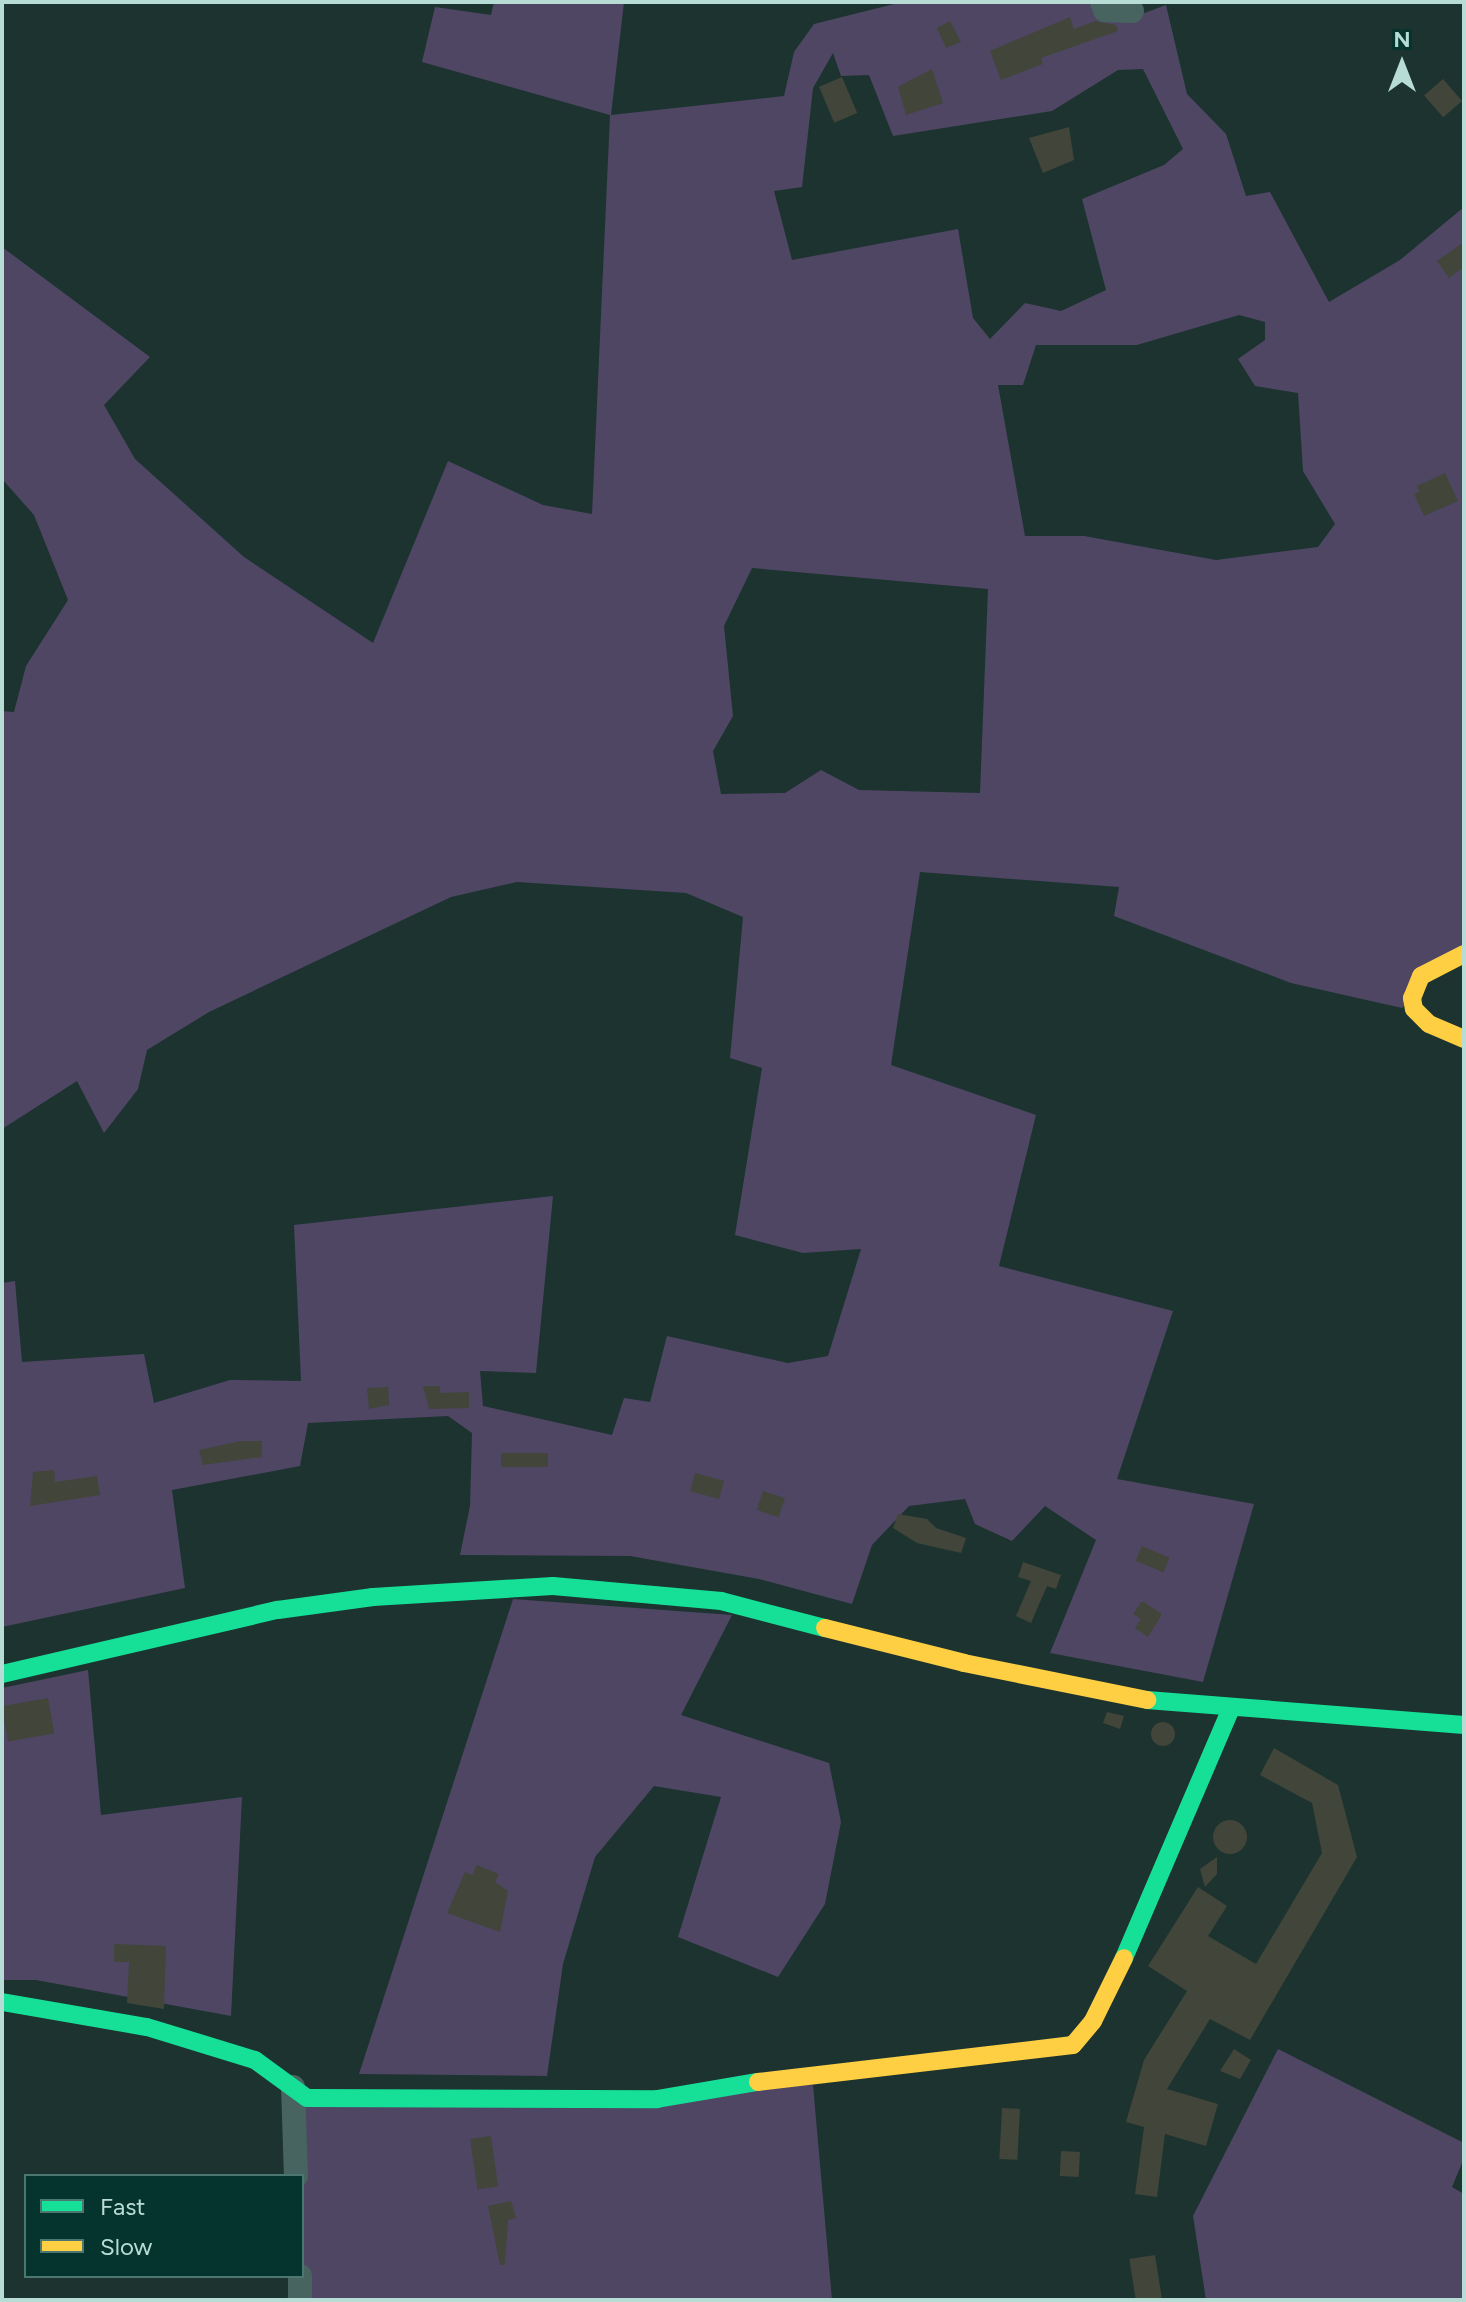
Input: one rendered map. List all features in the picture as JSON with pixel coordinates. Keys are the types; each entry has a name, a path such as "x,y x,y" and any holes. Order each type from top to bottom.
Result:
{"street":[{"path":"1102,2 1105,10 1132,11"},
{"path":"1464,954 1433,966 1421,976 1412,998 1414,1009 1429,1024 1464,1039"},
{"path":"2,1674 278,1610 389,1595 553,1586 721,1601 1069,1687 1230,1711 1464,1725"},
{"path":"2,2002 147,2027 255,2060 307,2098 657,2099 809,2074 853,2075 1073,2045 1093,2021 1116,1977 1230,1711"},
{"path":"293,2087 296,2174"},
{"path":"300,2278 300,2300"}],"shaded area":[{"path":"494,2 624,2 611,115 784,96 794,52 814,24 902,2 1093,2 1093,13 1107,12 1120,22 1166,5 1187,94 1226,134 1246,196 1270,192 1329,302 1400,260 1464,207 1464,943 1402,1008 1291,983 1114,916 1119,887 920,872 891,1065 1036,1115 999,1266 1173,1311 1117,1479 1254,1504 1203,1682 1050,1653 1096,1540 1045,1506 1012,1541 975,1524 965,1499 909,1506 872,1545 852,1604 759,1579 630,1556 460,1555 470,1506 472,1433 448,1416 308,1423 300,1466 172,1490 185,1588 2,1627 2,1283 15,1281 22,1362 144,1354 154,1403 230,1380 301,1381 294,1225 553,1196 536,1373 480,1371 483,1406 612,1435 624,1398 650,1402 667,1336 788,1363 828,1356 861,1249 803,1253 735,1235 762,1068 730,1058 743,917 686,893 517,882 451,897 209,1012 147,1050 138,1089 104,1133 77,1081 2,1129 2,711 14,712 26,666 68,600 34,515 2,479 2,247 150,357 104,405 135,459 244,557 373,643 448,461 543,505 592,514 610,115 422,62 435,7 491,15","holes":["833,53 841,76 869,75 893,136 1052,111 1118,70 1143,69 1183,149 1164,165 1082,199 1106,290 1061,311 1025,303 990,339 973,318 958,229 792,260 774,191 802,187 813,88","1239,315 1265,322 1265,340 1238,359 1255,386 1298,393 1303,471 1335,524 1318,547 1216,560 1084,536 1025,536 998,385 1023,385 1036,345 1137,345","752,568 988,589 980,793 859,790 821,770 785,793 721,794 713,751 733,716 724,626"]},
{"path":"513,1599 732,1615 681,1715 829,1763 841,1822 825,1904 778,1977 678,1937 721,1797 654,1786 595,1857 563,1964 547,2076 359,2074"},
{"path":"88,1670 101,1815 242,1797 231,2016 36,1980 2,1980 2,1688"},
{"path":"1278,2049 1464,2143 1464,2158 1452,2187 1464,2194 1464,2300 1206,2300 1193,2216"},
{"path":"813,2085 832,2300 287,2300 292,2278 304,2278 304,2174 298,2174 295,2107"}],"building":[{"path":"1070,17 1074,29 1095,21 1116,25 1118,31 1041,58 1043,64 1001,80 990,51"},
{"path":"950,21 961,42 946,48 937,28"},
{"path":"932,69 943,103 906,115 898,87"},
{"path":"842,77 857,113 834,123 819,87"},
{"path":"1443,79 1462,101 1443,117 1424,95"},
{"path":"1069,127 1074,160 1043,173 1029,138"},
{"path":"1464,242 1464,267 1449,278 1437,261"},
{"path":"1445,473 1458,501 1424,516 1414,494 1419,492 1417,486"},
{"path":"423,1386 440,1386 440,1393 469,1392 469,1408 429,1409"},
{"path":"388,1387 389,1405 369,1409 367,1388"},
{"path":"241,1441 262,1441 262,1457 203,1465 199,1450"},
{"path":"501,1453 548,1453 548,1467 501,1467"},
{"path":"54,1470 55,1482 97,1476 100,1495 30,1506 33,1472"},
{"path":"695,1473 724,1481 719,1499 690,1491"},
{"path":"763,1491 785,1498 779,1517 757,1510"},
{"path":"898,1514 927,1519 936,1528 966,1538 961,1553 917,1543 893,1528"},
{"path":"1142,1546 1170,1558 1163,1572 1136,1561"},
{"path":"1023,1562 1061,1575 1056,1589 1047,1586 1031,1623 1016,1616 1031,1581 1018,1577"},
{"path":"1142,1601 1162,1614 1148,1637 1135,1628 1141,1619 1133,1614"},
{"path":"48,1698 54,1733 8,1742 2,1706"},
{"path":"1107,1712 1124,1716 1120,1729 1103,1723"},
{"path":"1163,1722 1172,1725 1175,1734 1172,1743 1163,1746 1154,1743 1151,1734 1154,1725"},
{"path":"1274,1748 1338,1785 1357,1857 1250,2040 1210,2019 1167,2089 1218,2104 1206,2146 1165,2134 1157,2197 1135,2194 1144,2127 1126,2122 1144,2060 1187,1991 1148,1966 1198,1887 1227,1906 1208,1936 1256,1964 1322,1853 1312,1803 1260,1775"},
{"path":"1230,1820 1242,1825 1247,1837 1242,1849 1230,1854 1218,1849 1213,1837 1218,1825"},
{"path":"1217,1857 1217,1874 1205,1887 1200,1869"},
{"path":"477,1865 499,1874 495,1882 508,1891 500,1932 447,1913 465,1872 472,1875"},
{"path":"114,1944 166,1946 164,2009 127,2003 129,1962 114,1962"},
{"path":"1234,2049 1251,2060 1240,2079 1220,2071"},
{"path":"1002,2108 1020,2109 1017,2160 999,2159"},
{"path":"491,2136 498,2187 477,2189 470,2139"},
{"path":"1061,2151 1080,2152 1079,2177 1060,2176"},
{"path":"511,2201 516,2218 508,2220 505,2265 500,2265 488,2206"},
{"path":"1155,2255 1162,2300 1136,2300 1129,2259"}],"traffic: fast":[{"path":"2,1674 278,1610 373,1597 553,1586 721,1601 825,1628"},
{"path":"1147,1700 1464,1725"},
{"path":"1124,1958 1230,1711"},
{"path":"2,2002 147,2027 255,2060 307,2098 657,2099 758,2082"}],"traffic: slow":[{"path":"1464,954 1421,976 1412,998 1414,1009 1429,1024 1464,1039"},
{"path":"825,1628 964,1663 1147,1700"},
{"path":"758,2082 1073,2045 1093,2021 1124,1958"}]}
